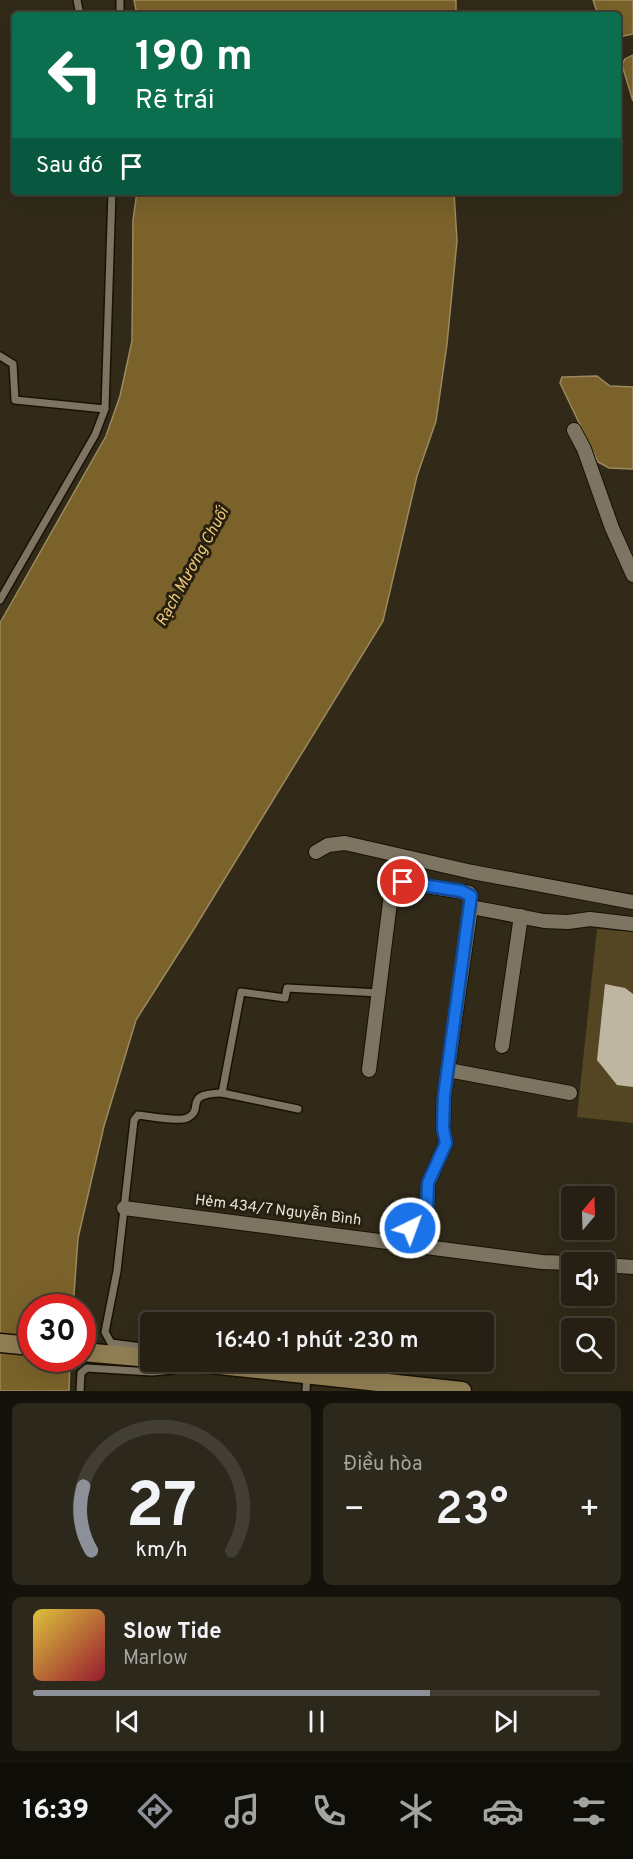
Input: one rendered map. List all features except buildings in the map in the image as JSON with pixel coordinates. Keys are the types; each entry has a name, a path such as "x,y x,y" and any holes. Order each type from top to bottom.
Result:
{"main road":[{"path":"0,1343 18,1345"},
{"path":"96,1353 140,1357"},
{"path":"249,1372 307,1382 462,1391"}],"street":[{"path":"574,430 584,449 612,528 633,575"},
{"path":"316,852 328,844 345,843 472,872 633,902"},
{"path":"369,1070 391,894 396,883 403,882 469,893 471,907 448,1070 443,1128 446,1143 428,1183 427,1211 412,1220 407,1245"},
{"path":"471,907 544,921 568,922 590,919 633,924"},
{"path":"502,1046 521,916"},
{"path":"448,1070 570,1093"},
{"name":"Hẻm 434/7 Nguyễn Bình","path":"124,1208 561,1263"},
{"path":"615,1266 633,1267"}],"lane":[{"path":"0,600 95,435 105,409 112,195"},
{"path":"0,356 13,364 15,400 105,409"},
{"path":"222,1093 242,992 285,998 287,988 379,993"},
{"path":"140,1346 111,1342 105,1332 117,1271 134,1120 138,1115 184,1120 192,1115 198,1098 205,1093 222,1093 298,1109"},
{"path":"80,1391 81,1373 87,1368 140,1371"}],"shaded area":[{"path":"597,929 633,932 633,1123 577,1117"}],"water":[{"path":"134,0 456,0 456,12 136,12"},
{"path":"593,0 633,0 633,34 621,36 621,12 597,12"},
{"path":"633,55 633,101 622,65 625,59"},
{"name":"Rạch Mương Chuối","path":"137,195 454,195 457,241 447,344 436,421 417,476 383,621 136,1020 104,1126 78,1238 74,1294 18,1294 18,1372 70,1372 69,1391 0,1391 0,623 106,436 120,396 132,341 133,220"},
{"path":"597,376 610,386 633,387 633,469 609,468 598,462 560,383 562,377"}],"route":[{"path":"403,882 461,891 471,896 444,1096 443,1128 446,1143 428,1183 429,1206 427,1211 412,1220 410,1228"}]}
